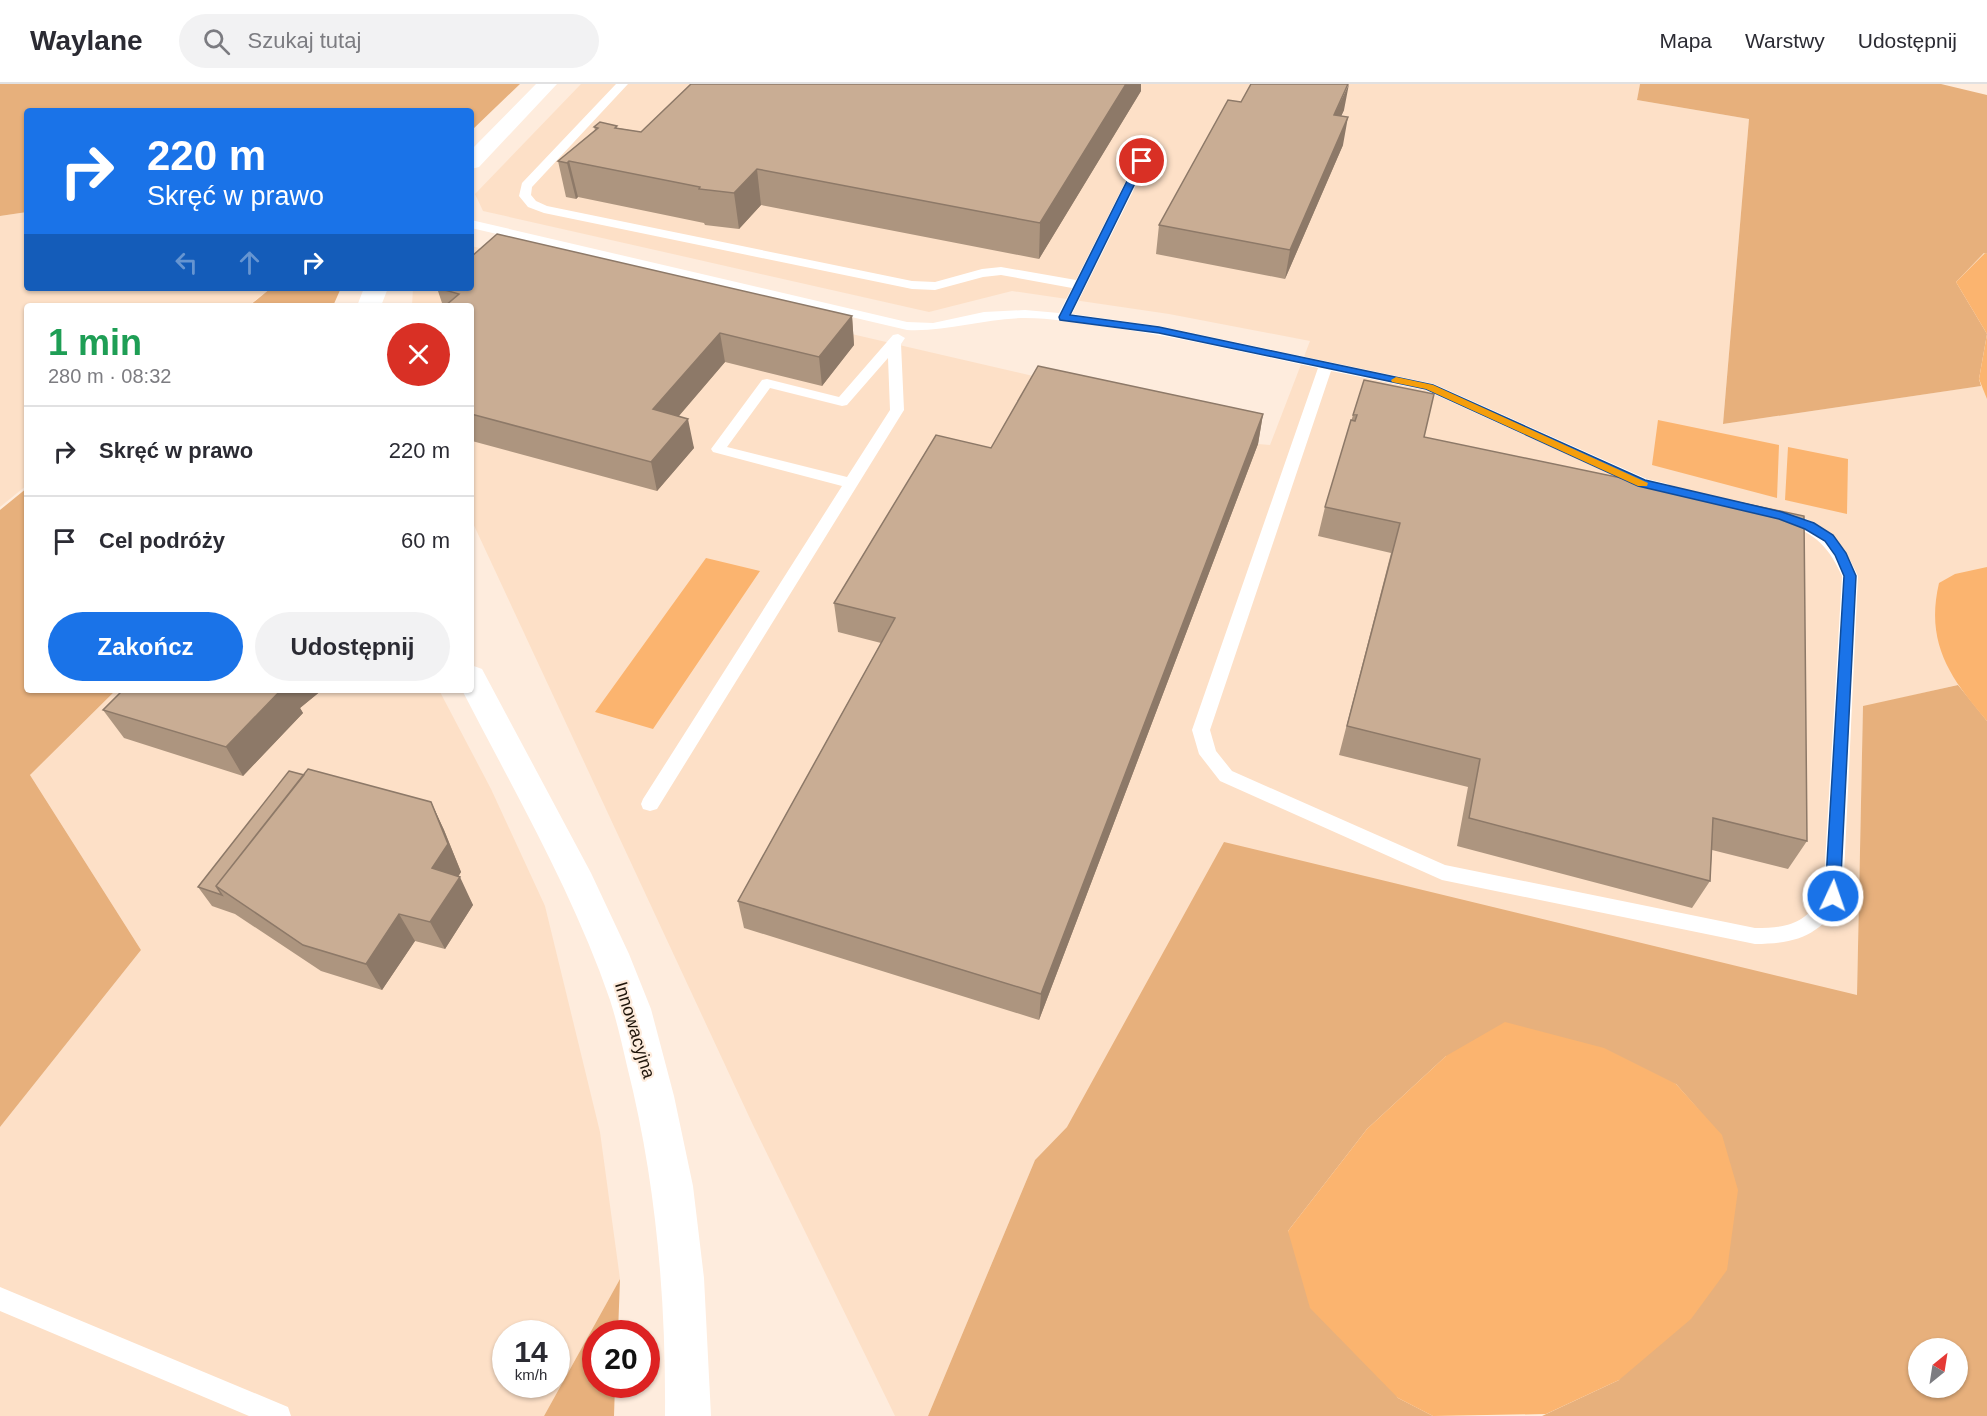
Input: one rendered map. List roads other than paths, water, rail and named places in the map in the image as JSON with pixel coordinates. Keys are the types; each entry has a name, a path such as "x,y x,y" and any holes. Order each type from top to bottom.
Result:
{"street":[{"path":"474,159 547,84"},
{"name":"Innowacyjna","path":"474,682 588,904 627,996 658,1106 678,1230 689,1363 688,1416"}],"lane":[{"path":"622,84 526,186 525,196 532,204 544,209 912,285 935,286 982,273 1001,271 1080,285"},
{"path":"1064,317 1152,141"},
{"path":"474,225 907,326 933,327 984,316 1025,314 1064,317 1159,330 1429,387 1642,483 1677,491"},
{"path":"851,483 718,449 767,383 842,402 894,344 907,326"},
{"path":"650,804 897,410 894,344"},
{"path":"1326,366 1201,730 1208,754 1226,776 1442,872 1755,936 1780,936 1805,928 1822,915 1833,896 1850,576 1840,553 1829,538 1809,526 1770,513"},
{"path":"0,1299 279,1416"}]}
